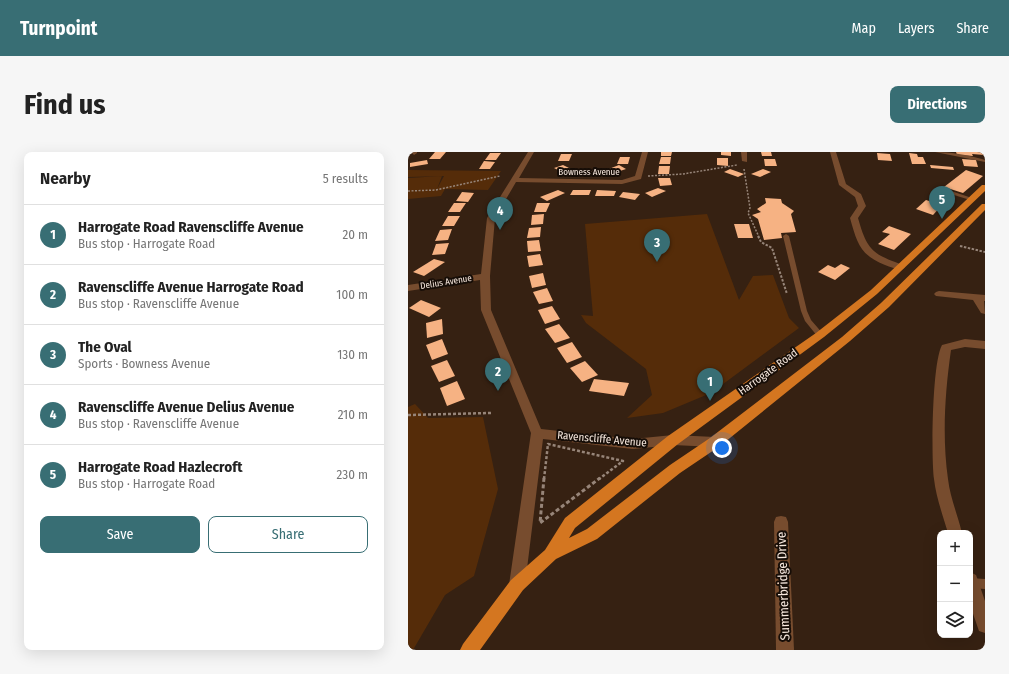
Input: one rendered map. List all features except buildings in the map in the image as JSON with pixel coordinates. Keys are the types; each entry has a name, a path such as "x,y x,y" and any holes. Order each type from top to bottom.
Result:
{"highway":[{"name":"Harrogate Road","path":"550,555 570,523 673,440 820,335 874,292 985,187"},
{"name":"Harrogate Road","path":"469,650 517,585 550,555 592,534 675,469 715,442 846,339 885,305 985,206"}],"street":[{"path":"517,585 537,433 486,310 485,276 491,218 531,152"},
{"path":"638,177 645,152"},
{"path":"744,152 745,161"},
{"path":"832,152 843,185 858,196 862,206 854,218 858,233 865,248 881,259 900,267"},
{"name":"Bowness Avenue","path":"515,180 622,182 638,177"},
{"name":"Delius Avenue","path":"408,288 485,276"},
{"path":"939,294 981,298 985,311"},
{"path":"954,530 941,480 939,434 941,381 946,348 965,343 985,344"},
{"name":"Ravenscliffe Avenue","path":"537,433 633,444 673,440 715,442"},
{"name":"Summerbridge Drive","path":"781,522 784,650"},
{"path":"975,582 985,625"}],"lane":[{"path":"937,152 985,161"},
{"path":"940,189 972,199"},
{"path":"786,236 804,311 808,321 820,335"}],"path":[{"path":"638,177 683,174 738,165 745,161"},
{"path":"745,161 743,167 750,208 748,213 761,242 772,248 790,301"},
{"path":"408,191 436,190 500,176"},
{"path":"962,246 976,251 985,252"},
{"path":"408,415 491,413"},
{"path":"548,444 624,462 614,469 540,523 548,444"}],"shaded area":[{"path":"408,170 501,171 488,190 445,189 441,196 408,199 408,178 440,176 408,177","holes":["442,176 444,176 437,189"]},
{"path":"707,214 739,300 753,276 773,275 789,318 799,328 711,393 663,413 627,418 652,395 646,369 586,323 581,315 593,316 585,224"},
{"path":"415,404 428,418 483,417 498,489 474,576 445,595 413,650 408,650 408,407"}],"place":[{"name":"Harrogate Road Hazlecroft","path":"942,219"},
{"name":"Ravenscliffe Avenue Delius Avenue","path":"500,230"},
{"name":"The Oval","path":"657,262"},
{"name":"Ravenscliffe Avenue Harrogate Road","path":"498,391"},
{"name":"Harrogate Road Ravenscliffe Avenue","path":"710,401"}]}
